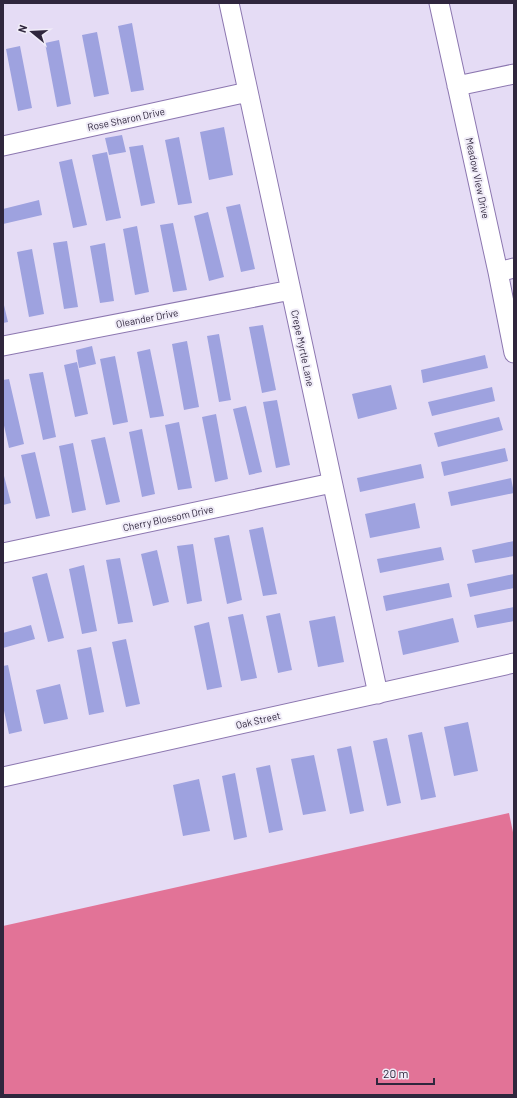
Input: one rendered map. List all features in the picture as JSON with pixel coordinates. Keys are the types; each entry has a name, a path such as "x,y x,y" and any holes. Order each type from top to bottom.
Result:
{"street":[{"name":"Crepe Myrtle Lane","path":"229,3 378,694"},
{"name":"Meadow View Drive","path":"439,3 457,86 506,270 514,353"},
{"path":"457,86 514,74"},
{"name":"Rose Sharon Drive","path":"3,146 248,92"},
{"name":"Oleander Drive","path":"3,346 291,290"},
{"name":"Cherry Blossom Drive","path":"3,553 332,483"},
{"name":"Oak Street","path":"3,777 514,664"}],"shaded area":[{"path":"509,813 514,837 514,1095 3,1095 3,926"}],"building":[{"path":"132,23 144,90 131,92 118,26"},
{"path":"97,32 109,94 94,97 82,35"},
{"path":"59,40 71,104 57,107 45,43"},
{"path":"20,46 32,108 18,111 6,49"},
{"path":"224,127 233,175 209,180 200,132"},
{"path":"122,135 126,152 109,155 105,138"},
{"path":"179,137 192,203 178,205 165,140"},
{"path":"143,145 155,203 141,206 129,147"},
{"path":"107,152 121,218 106,221 92,155"},
{"path":"72,159 87,225 73,228 59,162"},
{"path":"39,200 42,215 3,224 3,209"},
{"path":"240,204 255,269 241,272 226,207"},
{"path":"208,212 224,277 209,281 194,216"},
{"path":"173,223 187,290 173,292 160,225"},
{"path":"137,226 149,292 135,295 123,229"},
{"path":"67,241 78,307 64,309 53,243"},
{"path":"105,243 114,301 100,303 90,246"},
{"path":"32,249 44,314 29,317 17,252"},
{"path":"3,301 8,322 3,323"},
{"path":"263,325 276,390 262,393 249,327"},
{"path":"219,334 231,400 219,402 207,336"},
{"path":"187,341 199,407 184,410 172,344"},
{"path":"92,346 96,364 79,368 76,350"},
{"path":"150,349 164,416 150,418 137,352"},
{"path":"485,355 488,368 423,383 421,370"},
{"path":"115,356 128,422 113,425 100,359"},
{"path":"77,362 88,414 75,417 64,365"},
{"path":"43,372 56,437 43,440 29,374"},
{"path":"9,379 24,444 9,448 3,421 3,380"},
{"path":"391,385 397,409 358,419 352,394"},
{"path":"492,387 495,401 432,416 428,402"},
{"path":"277,400 290,465 276,468 263,402"},
{"path":"246,406 262,472 249,475 233,409"},
{"path":"216,414 228,479 215,482 202,417"},
{"path":"499,417 503,430 438,447 434,433"},
{"path":"179,422 192,488 178,490 165,425"},
{"path":"142,429 155,494 142,497 129,432"},
{"path":"105,437 120,502 106,505 91,440"},
{"path":"73,443 86,510 72,513 59,446"},
{"path":"505,448 508,461 444,476 441,462"},
{"path":"35,452 50,516 36,519 21,455"},
{"path":"421,464 424,478 360,492 357,478"},
{"path":"3,472 11,503 3,505"},
{"path":"511,478 514,493 451,506 448,492"},
{"path":"415,503 420,528 370,538 365,514"},
{"path":"263,527 277,594 263,596 249,530"},
{"path":"229,535 242,600 227,604 214,538"},
{"path":"514,541 514,556 475,563 472,550"},
{"path":"193,544 202,601 187,604 177,546"},
{"path":"441,547 444,560 380,573 377,559"},
{"path":"157,550 169,602 153,606 141,554"},
{"path":"120,558 133,622 118,624 106,560"},
{"path":"84,565 97,631 82,634 69,569"},
{"path":"47,573 64,638 48,642 32,577"},
{"path":"514,574 514,588 470,597 467,584"},
{"path":"449,583 452,597 386,611 383,596"},
{"path":"514,607 514,621 477,628 474,615"},
{"path":"280,613 292,670 278,673 266,616"},
{"path":"243,614 257,678 241,681 228,617"},
{"path":"335,616 344,662 318,667 309,621"},
{"path":"453,618 459,642 403,655 398,631"},
{"path":"209,622 222,687 207,690 194,626"},
{"path":"31,625 35,639 3,648 3,633"},
{"path":"126,639 140,704 126,707 112,642"},
{"path":"91,647 104,712 89,715 77,650"},
{"path":"8,665 22,731 9,734 3,706 3,666"},
{"path":"60,684 68,719 44,724 36,690"},
{"path":"468,722 478,771 454,776 444,727"},
{"path":"422,732 436,797 421,800 408,735"},
{"path":"387,738 401,803 387,806 373,741"},
{"path":"351,746 364,811 350,814 337,749"},
{"path":"314,755 326,811 303,815 291,759"},
{"path":"270,765 283,830 269,833 256,768"},
{"path":"235,773 247,837 234,840 222,776"},
{"path":"199,779 210,831 183,836 173,785"}]}
